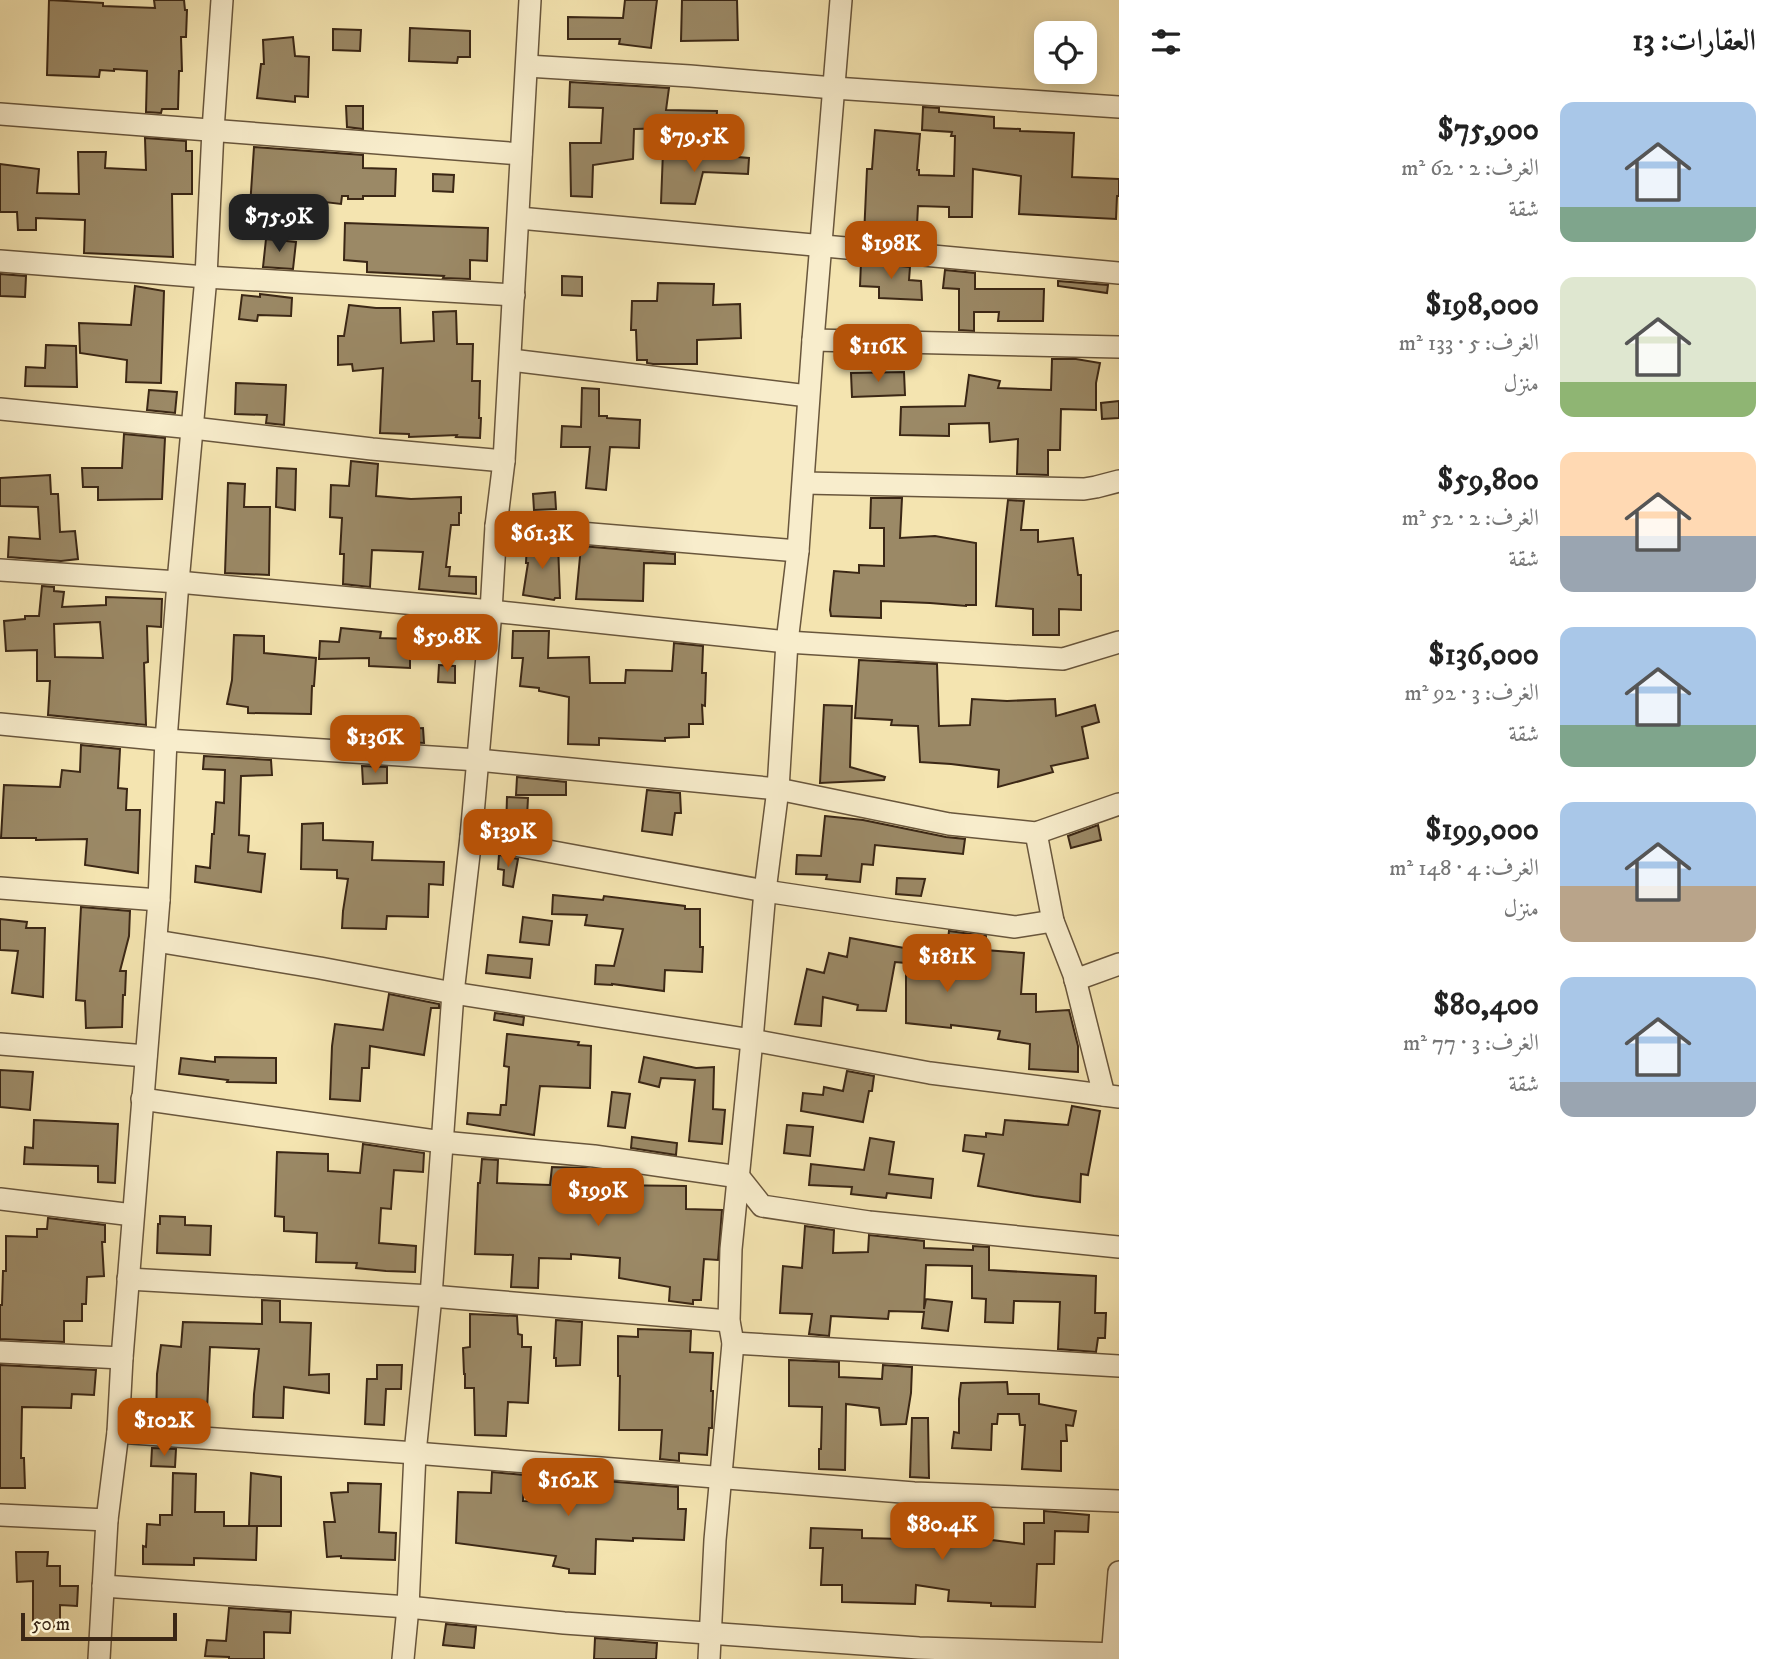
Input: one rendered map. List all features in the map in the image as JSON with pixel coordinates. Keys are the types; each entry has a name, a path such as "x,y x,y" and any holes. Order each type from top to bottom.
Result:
{"street":[{"path":"99,1659 107,1520 118,1432 156,941 166,740 178,582 206,277 222,0"},
{"path":"403,1659 415,1453 431,1296 453,993 471,837 496,526 504,461 530,0"},
{"path":"709,1659 715,1540 733,1343 729,1321 731,1249 765,891 778,789 787,642 804,483 808,396 841,0"},
{"path":"527,66 1119,107"},
{"path":"0,114 521,155"},
{"path":"519,218 1119,273"},
{"path":"0,261 206,277 514,295"},
{"path":"813,340 1119,347"},
{"path":"511,360 808,396"},
{"path":"0,410 504,461"},
{"path":"804,483 1084,489 1119,481"},
{"path":"496,526 798,551"},
{"path":"0,570 178,582 787,642 1063,659 1119,642"},
{"path":"0,724 166,740 478,760 778,789 949,824 1036,833 1119,804"},
{"path":"156,941 453,993 752,1040 930,1073 1112,1096 1053,921 1036,833"},
{"path":"471,837 765,891 1015,927 1053,921"},
{"path":"0,888 159,900"},
{"path":"1075,980 1119,964"},
{"path":"0,1044 146,1056"},
{"path":"142,1099 442,1142 594,1156 739,1177 762,1206 869,1222 1119,1247"},
{"path":"0,1199 133,1214"},
{"path":"128,1279 431,1296 729,1321"},
{"path":"733,1343 1119,1366"},
{"path":"0,1352 122,1358"},
{"path":"118,1432 914,1493 1119,1501"},
{"path":"0,1515 107,1520"},
{"path":"103,1586 408,1606 564,1623 919,1648 1114,1656 1119,1572"}],"building":[{"path":"49,0 155,8 154,0 184,0 187,10 186,37 181,37 182,71 179,71 178,109 162,109 161,113 146,112 147,71 100,70 99,77 47,75"},
{"path":"625,0 657,0 651,48 619,44 620,39 568,39 568,17 623,18"},
{"path":"682,0 737,0 738,40 681,41"},
{"path":"410,28 470,31 470,57 458,57 457,63 409,61"},
{"path":"333,29 361,30 360,51 333,50"},
{"path":"293,37 295,56 309,57 308,97 295,96 295,102 257,98 261,64 264,64 263,40"},
{"path":"570,82 669,88 666,110 717,111 716,127 634,129 633,159 593,165 592,197 571,196 570,143 601,143 603,108 569,107"},
{"path":"346,106 363,106 363,129 347,127"},
{"path":"923,107 939,108 939,112 994,117 994,128 1074,133 1072,177 1119,179 1116,219 1019,214 1021,176 973,169 972,217 949,217 949,207 918,206 917,225 883,224 883,238 864,236 867,169 872,169 875,130 920,134 917,170 919,175 954,176 955,136 951,136 952,132 922,130"},
{"path":"145,138 186,141 186,151 192,151 192,194 172,194 173,257 84,253 85,220 36,218 36,230 18,230 17,212 0,212 0,164 39,169 37,193 79,194 78,152 106,152 105,168 146,170"},
{"path":"254,147 363,155 363,168 396,169 395,196 348,199 348,196 342,196 341,204 299,199 298,210 250,207"},
{"path":"663,151 749,158 748,174 703,172 695,204 661,203"},
{"path":"433,174 454,175 453,192 433,191"},
{"path":"345,223 488,228 487,261 470,260 470,279 367,272 367,262 344,260"},
{"path":"266,239 296,242 293,269 263,267"},
{"path":"861,262 910,267 909,280 921,281 922,300 879,298 879,287 860,286"},
{"path":"945,270 975,273 975,289 1044,289 1043,321 998,321 999,312 974,312 974,331 959,330 959,289 943,288"},
{"path":"0,274 26,276 25,297 0,296"},
{"path":"562,276 582,277 582,296 562,295"},
{"path":"1058,281 1108,285 1107,293 1058,286"},
{"path":"658,283 714,284 713,305 740,304 741,338 697,340 697,364 653,364 647,363 647,360 637,360 636,330 631,330 632,301 657,301"},
{"path":"135,286 164,291 161,383 126,382 127,360 80,353 79,323 131,325"},
{"path":"260,294 292,298 291,316 258,315 257,321 239,319 242,295 260,297"},
{"path":"349,305 400,308 401,343 434,341 433,312 456,311 457,344 473,344 472,381 480,381 480,438 456,437 457,435 409,437 409,434 380,433 383,368 353,371 352,364 338,365 338,336 344,336"},
{"path":"46,345 76,346 77,387 25,386 26,367 45,368"},
{"path":"1052,359 1100,363 1096,383 1096,410 1061,409 1060,450 1048,450 1048,475 1017,474 1018,439 990,442 989,423 949,424 949,436 900,435 901,407 965,406 969,375 1000,381 998,388 1051,390"},
{"path":"904,372 905,395 852,397 851,373"},
{"path":"236,383 286,385 284,425 266,423 267,415 235,414"},
{"path":"582,388 599,389 599,416 640,420 639,448 610,447 606,490 586,488 590,447 561,447 562,426 581,427"},
{"path":"149,390 177,392 175,413 147,410"},
{"path":"1119,401 1119,418 1102,419 1101,403"},
{"path":"124,434 165,438 162,499 98,500 98,487 83,487 82,468 122,468"},
{"path":"351,461 378,464 376,496 411,499 461,497 459,525 451,525 446,567 450,567 449,576 476,577 476,594 419,589 423,552 372,550 370,587 343,584 344,554 340,554 342,518 330,517 331,485 349,486"},
{"path":"277,468 296,469 295,510 276,507"},
{"path":"50,475 51,494 58,494 60,532 75,531 78,559 61,561 8,557 9,537 40,539 38,507 0,506 0,478"},
{"path":"228,483 245,484 244,507 270,507 269,575 225,573"},
{"path":"555,492 556,509 534,510 533,494"},
{"path":"871,498 902,498 900,538 935,536 976,543 976,605 881,601 881,618 831,616 834,571 859,573 859,565 884,566 884,528 870,528"},
{"path":"1008,500 1024,501 1021,530 1038,530 1038,542 1073,538 1078,575 1081,575 1081,610 1059,609 1059,635 1033,635 1033,609 996,606"},
{"path":"527,542 558,544 560,598 554,600 523,595 528,563"},
{"path":"581,546 675,554 675,564 644,563 643,601 576,599"},
{"path":"42,586 54,587 54,591 64,592 62,607 106,605 106,597 162,599 161,627 147,626 148,662 144,663 146,725 48,715 50,681 37,681 37,650 6,651 4,621 39,616","holes":["100,622 103,658 55,657 54,624"]},
{"path":"341,628 381,632 380,638 410,639 410,668 369,666 369,658 319,659 320,641 339,642"},
{"path":"513,631 549,631 548,658 589,657 590,683 625,683 626,670 672,671 674,643 703,646 702,673 706,673 705,706 702,705 703,724 689,724 689,737 665,738 665,741 599,738 599,745 568,744 569,697 539,691 539,688 520,686 523,658 512,658"},
{"path":"234,635 264,636 264,653 316,658 311,714 248,713 248,707 227,704 232,680"},
{"path":"859,660 937,664 939,726 970,725 972,699 1055,699 1056,716 1095,705 1099,722 1082,727 1088,758 1051,766 1053,772 998,787 999,770 920,762 918,726 891,725 892,720 855,718"},
{"path":"439,665 455,666 455,683 438,682"},
{"path":"824,705 852,706 850,767 885,777 884,780 820,783"},
{"path":"383,718 406,720 405,729 423,728 424,743 362,739 362,725 382,725"},
{"path":"81,745 120,749 118,788 127,789 126,810 140,810 138,873 85,865 87,839 1,838 4,785 60,787 62,770 80,772"},
{"path":"204,756 271,760 272,775 241,776 239,835 249,836 248,852 265,854 261,892 195,882 196,866 210,868 216,802 224,803 225,770 203,769"},
{"path":"362,766 387,767 387,783 363,784"},
{"path":"517,777 566,782 566,795 516,795"},
{"path":"647,790 680,793 681,813 675,813 672,835 642,831"},
{"path":"507,797 528,798 524,833 506,830"},
{"path":"825,816 863,820 965,839 963,854 875,845 873,865 862,864 860,882 826,879 827,875 796,874 797,855 821,856"},
{"path":"323,823 323,840 373,842 372,860 444,862 443,885 429,884 428,917 387,916 386,929 342,928 348,879 337,878 337,870 301,869 302,824"},
{"path":"1098,825 1101,840 1071,848 1068,836"},
{"path":"499,855 518,859 513,887 503,885 504,870 498,869"},
{"path":"897,878 925,879 921,896 896,894"},
{"path":"553,895 603,900 604,896 700,909 702,972 665,970 664,991 595,984 596,965 614,966 623,929 585,925 587,915 552,914"},
{"path":"81,907 130,911 129,936 120,971 126,971 122,1027 86,1028 85,1001 76,1000"},
{"path":"523,917 552,921 549,945 520,942"},
{"path":"0,919 27,922 26,928 45,928 43,997 12,993 18,951 0,950"},
{"path":"949,931 986,936 985,950 1024,953 1021,994 1036,994 1036,1012 1069,1010 1078,1046 1078,1072 1029,1069 1030,1044 998,1039 1000,1031 906,1023 906,963 895,962 886,1011 857,1010 858,1005 823,997 821,1026 795,1024 807,969 824,973 829,953 847,957 850,938 946,957"},
{"path":"488,955 532,959 530,978 486,973"},
{"path":"389,994 439,1004 439,1008 431,1008 424,1055 370,1046 369,1068 362,1068 360,1101 330,1099 335,1024 383,1030"},
{"path":"495,1013 524,1017 523,1025 494,1020"},
{"path":"507,1034 579,1042 578,1045 591,1046 590,1088 540,1086 534,1135 467,1124 468,1113 500,1115 501,1105 506,1105 509,1067 504,1066"},
{"path":"215,1057 276,1058 276,1083 227,1082 228,1080 179,1074 181,1058 215,1062"},
{"path":"644,1057 696,1068 714,1067 713,1109 725,1110 722,1144 689,1141 695,1080 661,1078 659,1087 639,1082"},
{"path":"0,1070 33,1072 30,1110 0,1107"},
{"path":"847,1071 874,1076 863,1122 801,1111 803,1093 823,1095 824,1087 843,1091"},
{"path":"612,1092 630,1094 625,1128 608,1126"},
{"path":"1072,1106 1100,1111 1088,1175 1081,1174 1080,1202 978,1186 984,1154 963,1151 965,1135 1003,1135 1005,1120 1068,1125"},
{"path":"34,1120 118,1124 115,1183 98,1182 98,1166 24,1164 25,1147 33,1148"},
{"path":"787,1125 813,1127 810,1156 784,1153"},
{"path":"632,1137 677,1143 676,1155 631,1148"},
{"path":"870,1138 894,1142 889,1174 933,1179 931,1198 887,1193 886,1198 851,1194 852,1187 809,1185 811,1164 864,1170"},
{"path":"363,1144 424,1153 423,1172 394,1170 391,1209 381,1208 379,1243 416,1246 415,1272 356,1268 357,1263 316,1262 317,1233 284,1231 284,1217 275,1216 277,1152 328,1154 328,1171 360,1173"},
{"path":"482,1159 498,1160 497,1183 550,1185 552,1167 586,1168 606,1172 604,1185 686,1186 686,1209 722,1210 718,1260 704,1259 701,1300 693,1300 693,1304 669,1301 670,1287 619,1278 620,1258 571,1254 571,1259 539,1258 538,1288 511,1287 513,1255 475,1254 478,1183"},
{"path":"160,1216 185,1217 185,1225 211,1226 210,1255 157,1253"},
{"path":"48,1218 105,1225 105,1242 102,1242 104,1276 87,1277 82,1321 64,1321 64,1342 0,1339 6,1236 37,1237 37,1229 47,1229"},
{"path":"805,1226 834,1230 833,1253 868,1252 869,1235 924,1241 924,1248 973,1250 973,1246 989,1247 989,1270 1096,1276 1095,1313 1106,1313 1105,1338 1098,1338 1096,1352 1058,1349 1060,1302 1014,1301 1013,1323 985,1322 986,1299 972,1298 972,1266 926,1265 924,1309 926,1299 952,1302 948,1331 922,1328 924,1312 889,1311 888,1319 831,1316 829,1336 809,1334 812,1314 780,1313 783,1266 802,1268"},
{"path":"262,1300 280,1301 280,1322 311,1323 309,1375 329,1374 329,1393 284,1387 283,1418 253,1417 259,1349 210,1347 207,1410 179,1409 178,1423 156,1422 157,1374 161,1345 181,1347 183,1322 262,1324"},
{"path":"470,1314 517,1316 522,1347 531,1347 528,1403 508,1402 506,1436 475,1435 474,1388 465,1388 464,1374 463,1348 470,1347"},
{"path":"556,1320 582,1322 580,1365 556,1366"},
{"path":"638,1329 691,1331 690,1352 713,1353 712,1428 709,1428 707,1455 679,1453 679,1461 660,1459 662,1430 619,1430 618,1336 638,1337"},
{"path":"789,1360 839,1362 839,1377 882,1379 883,1365 912,1367 906,1424 881,1425 879,1408 846,1404 845,1470 819,1469 822,1407 789,1406"},
{"path":"0,1365 96,1370 94,1395 72,1394 71,1408 22,1407 21,1458 24,1458 25,1488 0,1488"},
{"path":"377,1365 402,1365 401,1389 386,1389 384,1425 365,1424 367,1379 377,1379"},
{"path":"1007,1382 1008,1394 1039,1394 1039,1404 1076,1411 1073,1426 1066,1425 1067,1441 1061,1441 1061,1471 1022,1469 1025,1425 1020,1425 1019,1414 998,1414 997,1424 992,1424 991,1450 952,1448 954,1432 959,1433 961,1383"},
{"path":"912,1418 928,1418 929,1478 910,1477"},
{"path":"152,1448 176,1449 175,1467 151,1466"},
{"path":"492,1472 524,1475 523,1501 556,1502 556,1477 678,1487 678,1509 686,1509 684,1540 596,1539 595,1574 569,1573 569,1569 553,1566 556,1556 456,1543 458,1492 491,1493"},
{"path":"173,1473 196,1474 195,1512 224,1512 224,1526 257,1526 256,1560 194,1558 194,1565 143,1564 147,1524 160,1525 160,1515 172,1515"},
{"path":"251,1473 281,1477 281,1526 249,1526"},
{"path":"348,1483 381,1484 379,1532 396,1533 395,1560 327,1557 324,1522 335,1522 331,1493 348,1492"},
{"path":"1044,1511 1089,1515 1088,1532 1055,1531 1054,1564 1037,1564 1035,1607 948,1601 949,1590 916,1585 915,1604 842,1602 842,1585 821,1585 823,1548 810,1548 811,1528 862,1530 862,1538 903,1539 903,1530 968,1530 968,1518 993,1519 992,1540 1024,1544 1024,1523 1044,1523"},
{"path":"16,1552 48,1552 47,1566 60,1566 60,1586 78,1586 77,1606 60,1605 60,1627 33,1626 33,1581 17,1582"},
{"path":"229,1608 291,1612 290,1633 264,1632 264,1659 205,1656 207,1640 226,1641"},
{"path":"446,1624 476,1627 474,1648 443,1645"},
{"path":"595,1638 657,1643 656,1659 594,1659"}]}
